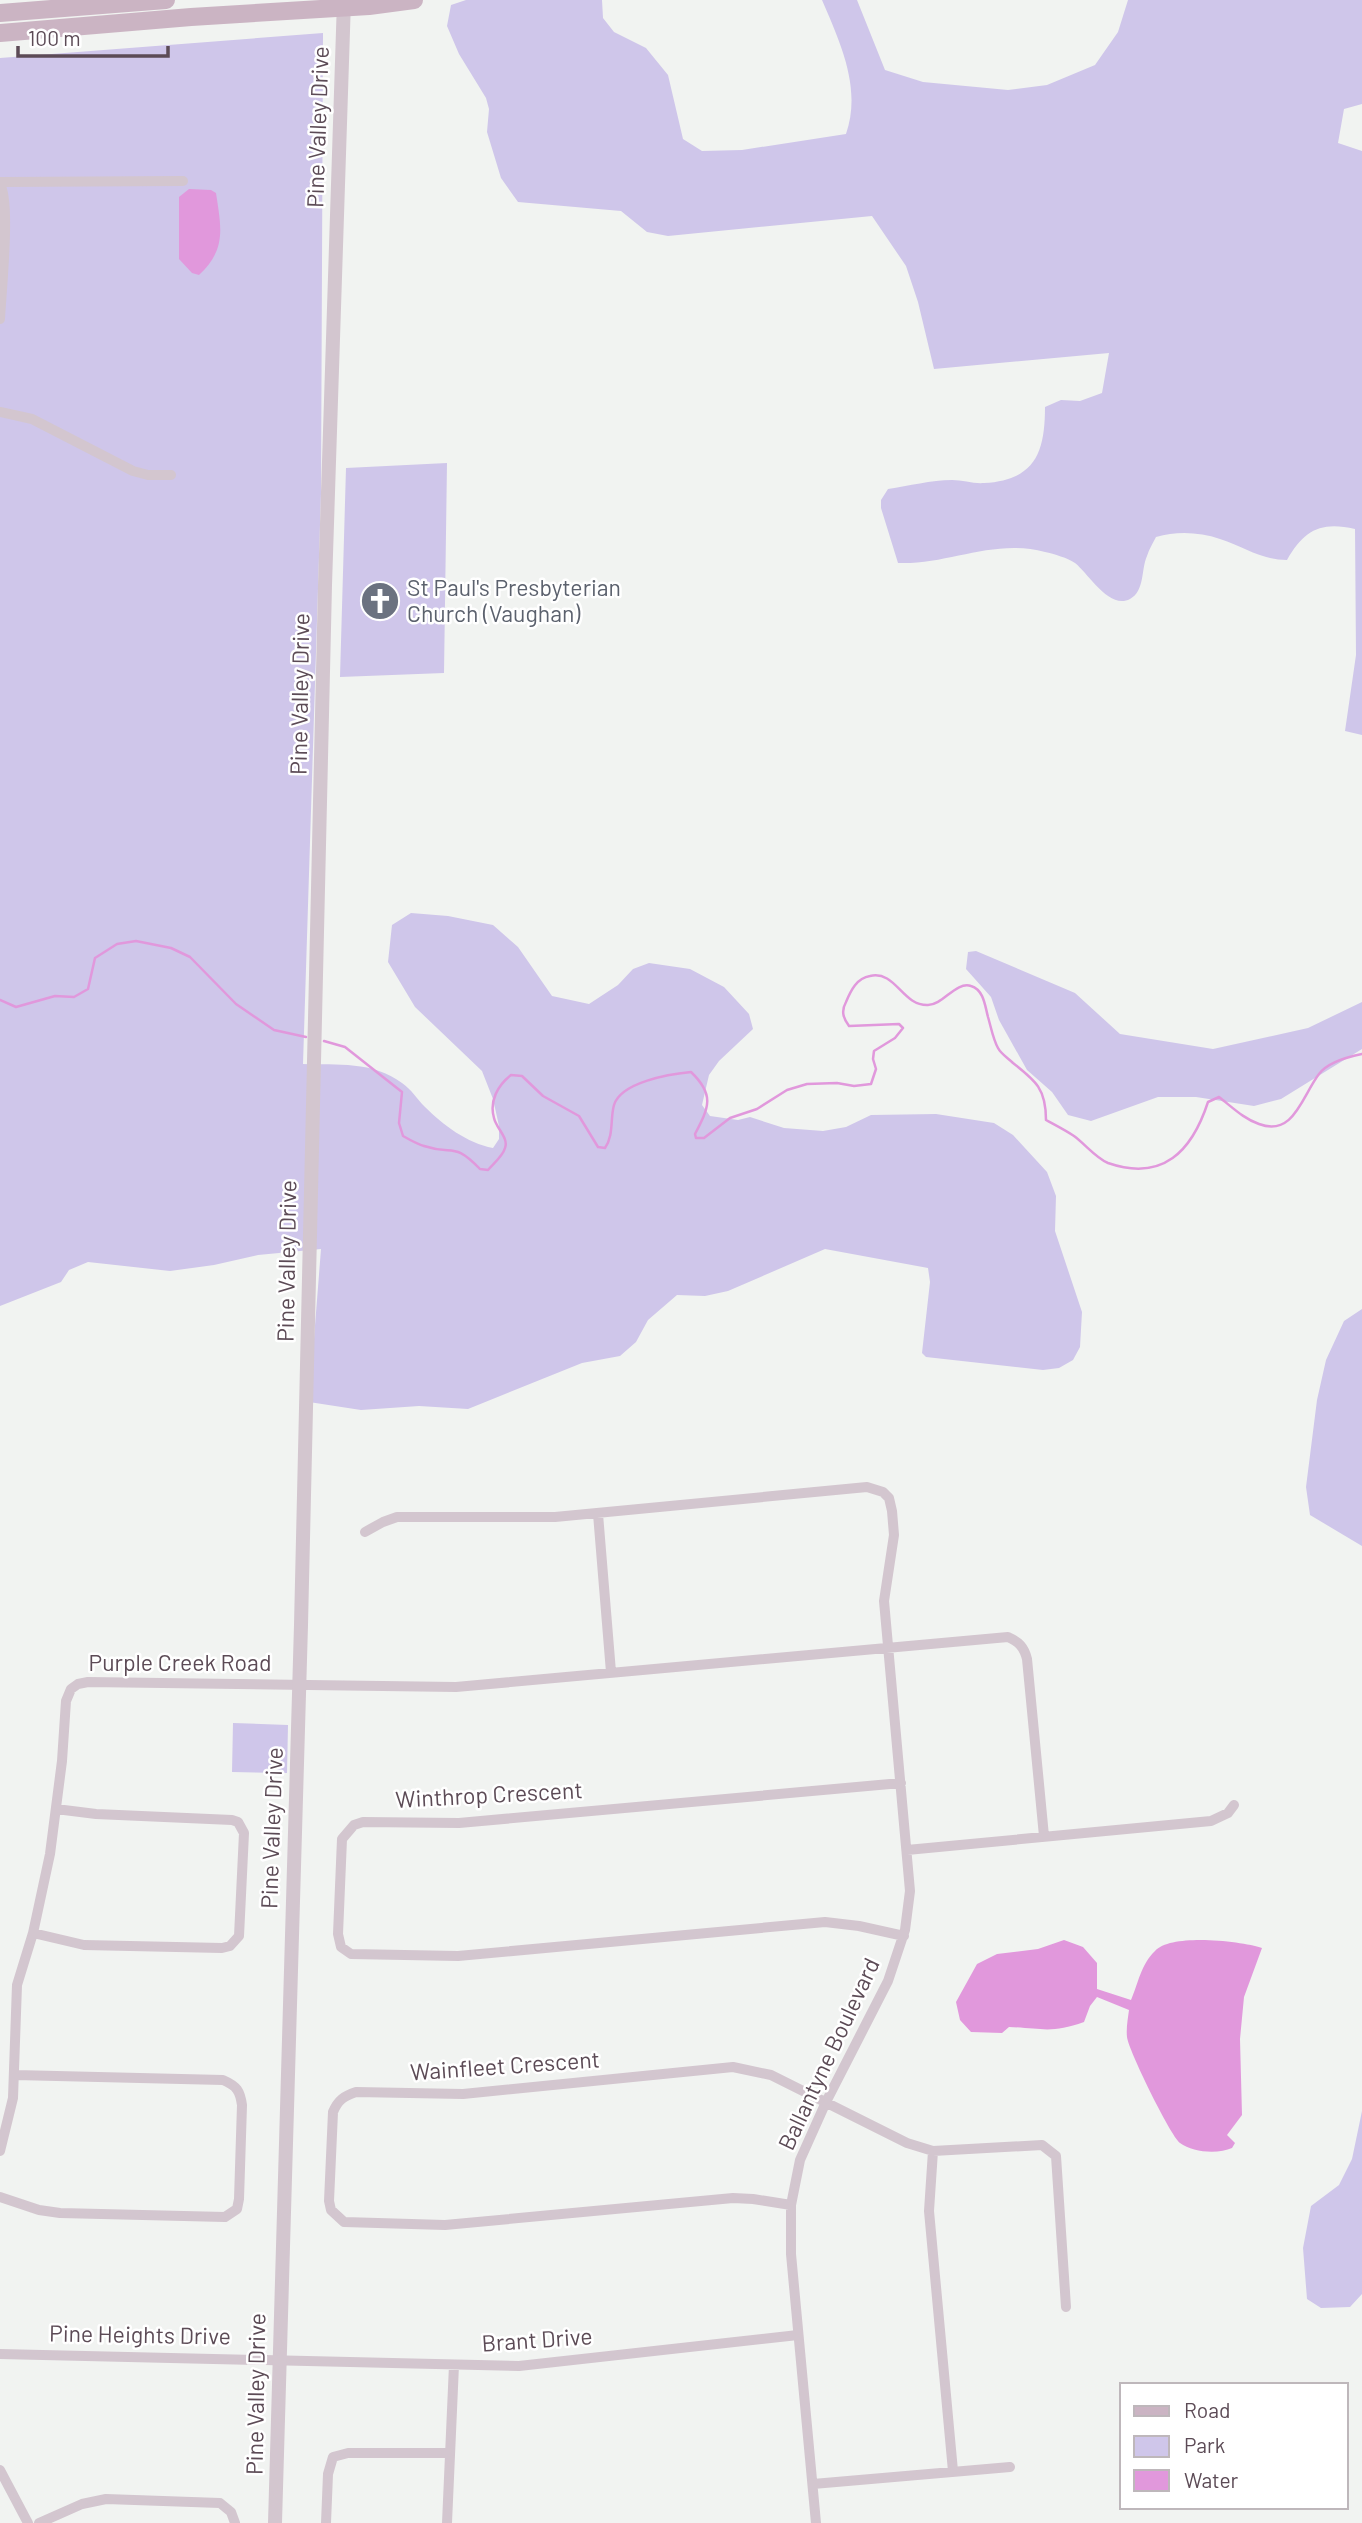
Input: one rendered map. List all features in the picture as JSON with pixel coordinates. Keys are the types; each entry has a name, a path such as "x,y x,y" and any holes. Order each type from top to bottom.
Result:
{"main road":[{"path":"0,13 166,0"},
{"path":"0,33 414,0"}],"street":[{"name":"Pine Valley Drive","path":"275,2523 299,1685 325,585 344,4"},
{"path":"0,183 183,181"},
{"path":"0,183 4,189 5,216 0,319"},
{"path":"0,412 32,419 133,471 148,475 171,475"},
{"name":"Ballantyne Boulevard","path":"365,1532 397,1517 543,1518 853,1488 876,1488 889,1498 894,1529 884,1594 910,1904 904,1936 888,1981 826,2102 800,2160 791,2205 790,2246 816,2523"},
{"path":"598,1514 611,1672"},
{"path":"299,1685 445,1687 1008,1637 1018,1641 1024,1649 1044,1836"},
{"name":"Purple Creek Road","path":"0,2151 12,2108 19,1974 33,1933 49,1860 66,1701 71,1689 88,1682 299,1685"},
{"name":"Winthrop Crescent","path":"901,1783 459,1823 363,1822 354,1825 342,1839 338,1934 341,1947 351,1954 436,1957 825,1922 904,1936"},
{"path":"907,1850 1211,1821 1228,1813 1234,1805"},
{"path":"33,1933 84,1945 222,1948 230,1946 239,1936 244,1833 239,1822 232,1819 96,1814 56,1809"},
{"name":"Wainfleet Crescent","path":"791,2205 733,2198 452,2225 344,2221 331,2210 329,2201 333,2112 344,2096 356,2092 463,2094 723,2067 752,2069 771,2075 826,2102"},
{"path":"0,2197 39,2210 60,2213 215,2217 231,2215 237,2209 239,2199 242,2105 241,2092 235,2085 223,2080 15,2075"},
{"path":"826,2102 907,2143 933,2151 1042,2145 1056,2156 1066,2306"},
{"path":"933,2151 929,2211 953,2471"},
{"name":"Brant Drive","path":"279,2359 519,2366 798,2335"},
{"name":"Pine Heights Drive","path":"0,2354 279,2359"},
{"path":"447,2523 454,2365"},
{"path":"326,2523 328,2474 333,2457 348,2453 449,2453"},
{"path":"813,2484 1010,2467"},
{"path":"0,2470 28,2523"},
{"path":"39,2523 82,2504 111,2499 220,2503 232,2512 234,2523"}],"green space":[{"path":"466,0 602,0 603,18 614,32 646,48 668,75 683,139 702,151 742,150 846,134 852,100 850,82 842,49 822,0 857,0 885,70 923,82 1008,90 1047,85 1095,65 1118,32 1128,0 1362,0 1362,104 1344,109 1338,143 1362,151 1362,735 1345,731 1356,655 1355,529 1332,526 1315,530 1300,541 1287,560 1261,555 1204,535 1180,533 1156,537 1145,561 1138,591 1130,599 1122,601 1107,595 1072,561 1026,549 989,550 917,563 898,563 881,508 881,500 888,489 944,480 976,483 1001,481 1026,470 1034,461 1043,438 1045,407 1061,400 1080,401 1102,393 1109,353 934,369 918,302 906,266 872,216 668,236 647,232 621,211 518,202 501,178 487,132 489,109 486,98 459,54 447,26 451,5"},
{"path":"323,33 321,494 303,1064 354,1066 391,1076 405,1085 448,1127 465,1138 493,1148 499,1139 499,1126 493,1099 482,1071 415,1007 388,962 392,925 411,913 448,916 493,925 518,947 552,996 589,1004 618,985 633,969 649,963 690,969 724,987 749,1014 753,1029 719,1061 709,1075 702,1105 710,1116 738,1120 750,1117 784,1128 823,1131 846,1127 871,1115 936,1114 994,1123 1013,1135 1047,1172 1056,1196 1055,1231 1082,1312 1080,1347 1073,1360 1059,1368 1043,1370 926,1357 922,1353 930,1282 928,1268 825,1249 728,1291 705,1296 677,1295 648,1320 636,1342 620,1356 582,1363 468,1409 419,1406 361,1410 309,1402 321,1249 258,1255 170,1271 88,1262 69,1270 61,1282 0,1306 0,58"},
{"path":"447,463 444,673 340,677 346,468"},
{"path":"976,951 1075,993 1120,1034 1213,1049 1308,1028 1362,1002 1362,1049 1281,1099 1254,1106 1196,1097 1158,1097 1091,1121 1068,1115 1052,1092 1027,1070 999,1020 991,997 966,969 968,952"},
{"path":"1362,1309 1362,1546 1310,1515 1306,1487 1317,1400 1326,1360 1344,1321"},
{"path":"233,1723 288,1725 287,1773 232,1772"},
{"path":"1362,2111 1362,2294 1350,2307 1321,2308 1307,2299 1303,2248 1311,2206 1339,2185 1352,2159"}],"water":[{"path":"189,189 211,190 216,193 219,216 218,247 199,275 192,273 179,259 179,197"},
{"path":"1064,1940 1083,1947 1097,1963 1097,1989 1131,2000 1146,1962 1163,1945 1207,1940 1262,1948 1244,1997 1240,2039 1242,2115 1227,2135 1235,2143 1232,2148 1199,2151 1185,2146 1175,2137 1150,2092 1129,2045 1129,2010 1097,1997 1084,2022 1054,2029 1009,2027 1002,2033 971,2032 960,2020 956,2002 977,1964 997,1954 1038,1949"}],"waterway":[{"path":"0,1000 16,1007 55,996 74,997 88,989 95,958 117,944 136,941 171,948 190,957 236,1004 274,1030 306,1037"},
{"path":"324,1041 345,1047 402,1092 399,1123 403,1136 434,1149 458,1152 480,1169 488,1170 500,1157 506,1144 495,1122 493,1106 499,1089 511,1075 522,1076 543,1096 579,1116 598,1147 605,1148 610,1138 614,1105 618,1097 636,1085 659,1077 691,1072 704,1088 707,1095 706,1109 695,1134 696,1138 704,1138 730,1118 757,1109 787,1090 807,1084 871,1084 876,1069 874,1051 895,1038 903,1028 899,1024 849,1026 847,1023 844,1005 855,985 870,976 886,978 919,1004 934,1004 965,985 975,988 983,999 999,1050 1028,1075 1042,1093 1046,1120 1074,1136 1104,1161 1127,1168 1160,1165 1173,1158 1193,1135 1208,1102 1219,1097 1254,1122 1281,1125 1296,1112 1319,1074 1327,1066 1362,1054"}],"place":[{"name":"St Paul's Presbyterian Church (Vaughan)","path":"380,601"}]}
